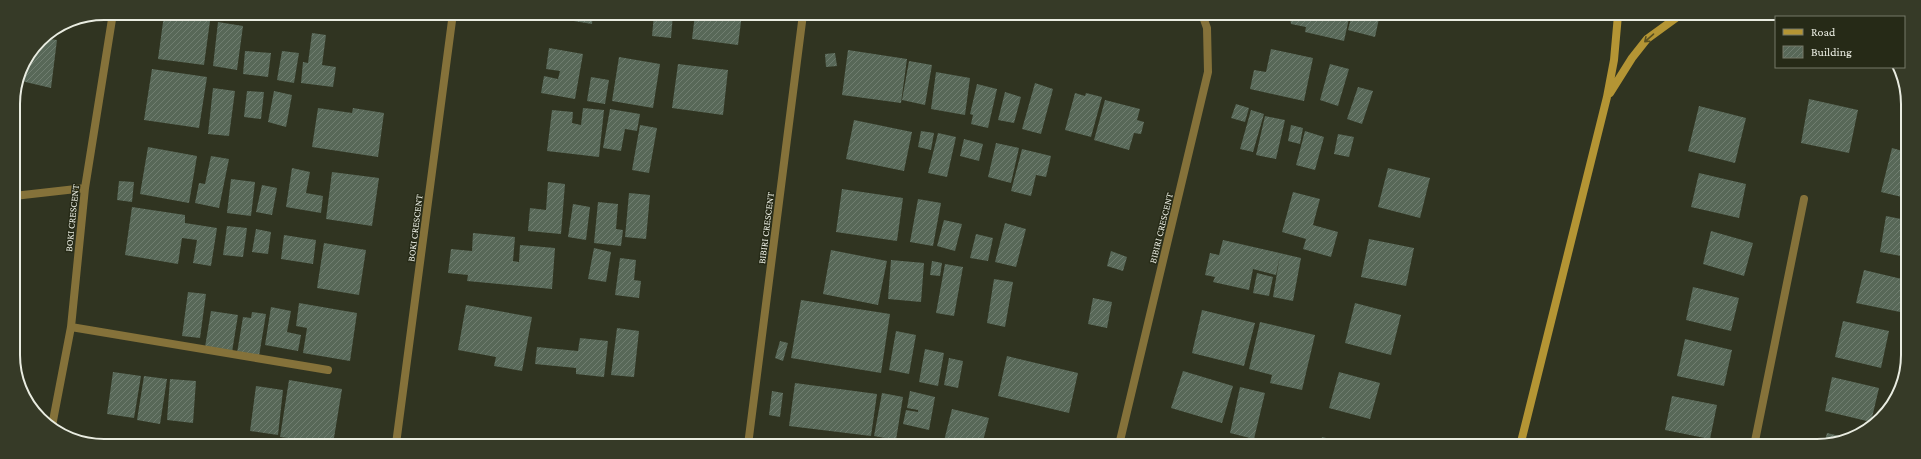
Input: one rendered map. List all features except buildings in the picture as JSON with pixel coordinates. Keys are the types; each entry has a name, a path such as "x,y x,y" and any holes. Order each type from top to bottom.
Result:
{"street":[{"name":"BOKI CRESCENT","path":"53,422 71,326 85,188 112,20"},
{"name":"BOKI CRESCENT","path":"397,439 452,20"},
{"name":"BIBIRI CRESCENT","path":"749,439 802,20"},
{"name":"BIBIRI CRESCENT","path":"1120,439 1208,72 1207,28 1204,20"},
{"path":"1522,439 1607,97 1614,60 1618,20"},
{"path":"1607,97 1632,58 1647,39 1673,20"},
{"path":"20,195 85,188"},
{"path":"1755,439 1804,199"},
{"path":"71,326 328,370"}]}
